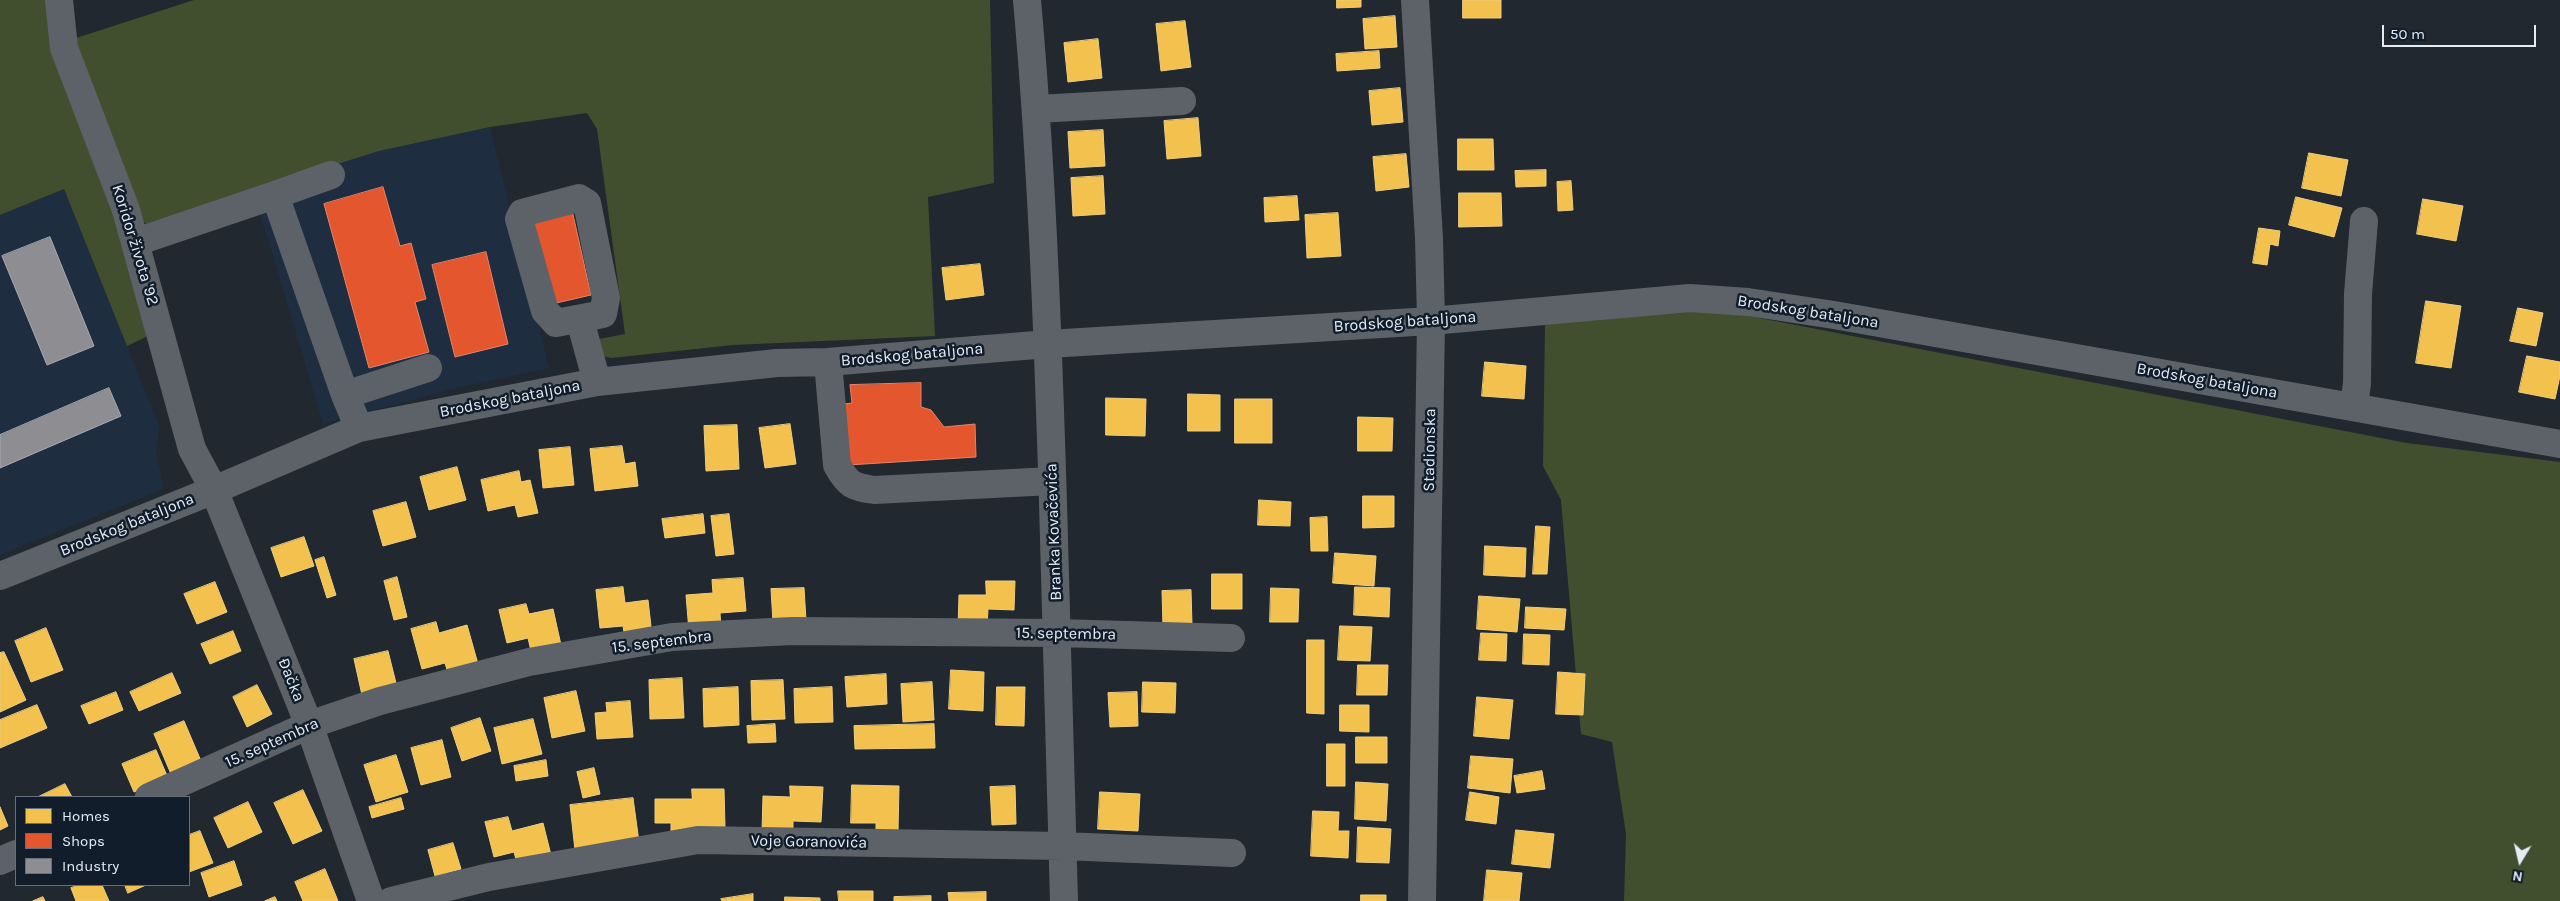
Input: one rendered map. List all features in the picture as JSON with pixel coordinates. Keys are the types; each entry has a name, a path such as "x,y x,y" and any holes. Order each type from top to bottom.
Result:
{"street":[{"name":"Koridor života '92","path":"59,0 64,48 136,242 192,449 214,490"},
{"path":"1027,0 1037,109 1048,344"},
{"name":"Stadionska","path":"1415,0 1430,238 1431,321 1422,901"},
{"path":"1037,109 1182,101"},
{"path":"136,242 331,175"},
{"path":"275,195 345,395 359,428"},
{"path":"579,198 587,203 606,298 603,314 580,320 556,324 545,311 519,219 522,213 579,198"},
{"path":"2354,407 2357,383 2358,294 2364,221"},
{"name":"Brodskog bataljona","path":"0,576 214,490 359,428 597,382 777,363 828,362 1048,344 1431,321 1690,298 1748,302 2039,350 2560,444"},
{"path":"580,320 597,382"},
{"name":"Branka Kovačevića","path":"1048,344 1058,633 1064,901"},
{"path":"828,362 837,465 844,477 854,487 874,490 1052,481"},
{"path":"345,395 428,368"},
{"name":"Đačka","path":"214,490 309,725 372,901"},
{"name":"15. septembra","path":"151,796 309,725 380,701 529,662 672,637 792,632 1058,633 1231,638"},
{"name":"Voje Goranovića","path":"391,901 490,877 698,840 1063,846 1232,853"},
{"path":"0,861 15,854"}],"shaded area":[{"path":"490,127 549,368 457,388 323,424 255,196 335,164 379,151"},
{"path":"64,189 160,428 156,452 164,489 0,555 0,215"}],"green space":[{"path":"0,0 48,0 152,334 127,346 64,189 0,215"},
{"path":"194,0 990,0 994,183 928,197 935,336 733,345 611,358 602,356 599,339 625,334 597,129 587,113 490,127 379,151 146,224 134,212 73,39"},
{"path":"1723,311 2407,443 2560,462 2560,901 1624,901 1626,834 1612,742 1581,734 1561,500 1543,466 1545,322 1639,312"}],"building: Homes":[{"path":"1337,0 1361,0 1361,7 1337,8"},
{"path":"1463,0 1501,0 1501,18 1463,18"},
{"path":"1395,16 1397,47 1365,49 1363,19"},
{"path":"1185,21 1191,67 1161,71 1156,24"},
{"path":"1098,39 1102,78 1068,82 1064,43"},
{"path":"1379,51 1380,68 1337,71 1336,54"},
{"path":"1400,88 1403,122 1372,125 1369,91"},
{"path":"1198,118 1201,156 1167,159 1164,121"},
{"path":"1103,130 1105,166 1070,168 1068,132"},
{"path":"1458,139 1493,139 1494,170 1458,170"},
{"path":"2309,153 2348,160 2341,196 2302,188"},
{"path":"1406,154 1409,187 1376,191 1373,157"},
{"path":"1546,170 1546,186 1516,187 1515,171"},
{"path":"1103,176 1105,214 1073,216 1071,178"},
{"path":"1571,181 1573,210 1558,211 1557,182"},
{"path":"1459,193 1501,193 1502,226 1459,227"},
{"path":"1297,196 1299,220 1265,222 1264,198"},
{"path":"2296,197 2342,208 2334,237 2289,225"},
{"path":"2423,199 2463,206 2456,241 2417,234"},
{"path":"1338,213 1341,256 1307,258 1305,215"},
{"path":"2259,228 2280,231 2278,246 2270,244 2267,265 2253,263"},
{"path":"980,264 984,295 946,300 942,268"},
{"path":"2426,301 2461,306 2451,368 2416,363"},
{"path":"2518,308 2543,313 2536,346 2510,341"},
{"path":"2527,356 2560,362 2560,376 2555,399 2519,392"},
{"path":"1485,362 1526,366 1524,399 1482,396"},
{"path":"1188,394 1220,395 1220,431 1188,431"},
{"path":"1106,398 1146,399 1145,436 1106,435"},
{"path":"1235,399 1272,399 1272,443 1235,443"},
{"path":"1358,417 1393,418 1392,451 1358,451"},
{"path":"790,424 796,464 765,468 759,428"},
{"path":"737,425 739,469 706,471 704,426"},
{"path":"622,446 625,464 635,462 638,486 595,491 590,449"},
{"path":"570,447 574,485 543,488 539,450"},
{"path":"457,467 466,500 429,510 420,477"},
{"path":"519,471 521,482 530,480 538,513 518,517 515,505 488,511 481,480"},
{"path":"1363,496 1394,496 1394,527 1363,528"},
{"path":"1259,500 1291,502 1290,526 1258,525"},
{"path":"406,502 416,537 383,546 373,511"},
{"path":"703,514 705,533 665,538 662,519"},
{"path":"729,514 734,554 716,556 711,516"},
{"path":"1327,517 1328,551 1311,551 1310,518"},
{"path":"1536,526 1550,527 1547,574 1533,574"},
{"path":"304,537 314,566 281,577 271,548"},
{"path":"1485,546 1526,548 1525,577 1484,575"},
{"path":"1335,553 1376,556 1374,586 1333,583"},
{"path":"324,557 336,595 327,598 315,560"},
{"path":"1212,574 1242,574 1242,609 1212,609"},
{"path":"397,577 407,617 394,620 384,581"},
{"path":"743,578 746,611 720,613 721,629 689,631 686,595 713,593 712,580"},
{"path":"986,581 1015,581 1014,610 988,609 987,627 958,627 959,595 986,595"},
{"path":"215,582 227,612 197,624 184,594"},
{"path":"623,587 625,603 648,600 652,635 625,638 623,626 600,628 596,590"},
{"path":"1355,587 1390,588 1389,617 1354,615"},
{"path":"804,588 806,620 773,622 771,589"},
{"path":"1271,588 1299,589 1298,622 1270,622"},
{"path":"1191,590 1192,625 1163,627 1162,591"},
{"path":"1479,596 1520,599 1517,632 1477,629"},
{"path":"526,604 529,614 553,609 561,645 531,651 528,638 507,643 499,610"},
{"path":"1526,607 1566,609 1564,630 1525,628"},
{"path":"436,622 439,633 467,625 478,664 448,673 445,663 422,669 411,629"},
{"path":"1340,626 1372,627 1370,661 1338,660"},
{"path":"46,628 63,670 31,682 15,641"},
{"path":"233,631 241,651 210,664 201,644"},
{"path":"1481,633 1507,634 1506,661 1479,660"},
{"path":"1524,634 1550,635 1549,665 1523,664"},
{"path":"1307,640 1324,640 1324,714 1307,713"},
{"path":"388,651 397,687 362,695 354,659"},
{"path":"4,652 26,700 0,712 0,653"},
{"path":"1358,665 1388,665 1387,695 1357,695"},
{"path":"951,670 984,672 983,711 949,709"},
{"path":"1558,672 1585,674 1583,715 1556,714"},
{"path":"172,673 181,693 139,711 130,692"},
{"path":"886,674 887,704 847,707 845,677"},
{"path":"682,678 684,718 650,719 649,680"},
{"path":"783,680 785,719 752,720 751,681"},
{"path":"932,682 934,720 903,722 901,684"},
{"path":"1143,682 1176,683 1175,713 1142,712"},
{"path":"257,685 272,714 247,727 233,697"},
{"path":"738,687 739,725 704,727 703,689"},
{"path":"832,687 833,722 795,723 794,689"},
{"path":"997,687 1025,687 1024,726 996,725"},
{"path":"576,691 585,731 552,738 544,698"},
{"path":"116,692 123,710 89,724 81,706"},
{"path":"1137,692 1138,726 1110,727 1108,693"},
{"path":"1477,697 1513,700 1509,739 1474,736"},
{"path":"630,701 633,737 597,739 595,713 607,712 606,703"},
{"path":"37,705 47,728 0,748 0,720"},
{"path":"1340,705 1369,705 1369,732 1340,731"},
{"path":"480,718 491,751 462,761 451,728"},
{"path":"533,719 542,754 502,764 494,728"},
{"path":"184,721 201,761 171,774 154,734"},
{"path":"775,724 776,742 748,743 747,726"},
{"path":"934,724 935,748 855,749 854,726"},
{"path":"1356,737 1387,737 1387,763 1356,763"},
{"path":"442,740 451,777 421,785 411,748"},
{"path":"1327,744 1345,744 1345,786 1327,786"},
{"path":"156,750 168,778 134,792 122,764"},
{"path":"396,755 408,792 376,802 364,765"},
{"path":"1471,756 1513,759 1510,793 1468,788"},
{"path":"546,760 548,776 516,781 514,766"},
{"path":"594,768 600,794 583,798 577,772"},
{"path":"1542,771 1545,789 1517,793 1514,776"},
{"path":"1356,782 1388,784 1386,821 1355,819"},
{"path":"65,784 71,796 40,796"},
{"path":"852,785 899,786 898,831 876,831 876,823 851,823"},
{"path":"790,786 823,787 821,822 793,821 793,832 762,831 763,796 790,797"},
{"path":"1015,786 1016,824 992,825 990,787"},
{"path":"692,789 724,789 725,827 671,835 671,823 655,823 655,799 692,799"},
{"path":"303,790 322,831 293,844 274,803"},
{"path":"1100,792 1140,794 1138,831 1098,829"},
{"path":"1470,792 1499,797 1496,824 1466,820"},
{"path":"401,798 404,809 372,818 369,807"},
{"path":"633,798 639,842 575,850 570,805"},
{"path":"248,802 262,832 228,848 214,818"},
{"path":"0,807 8,826 0,830"},
{"path":"1313,811 1339,812 1338,831 1349,831 1348,858 1311,856"},
{"path":"508,817 512,831 543,823 551,855 517,863 514,852 494,857 485,822"},
{"path":"1358,827 1391,829 1389,863 1357,862"},
{"path":"1516,830 1554,834 1550,868 1512,864"},
{"path":"200,831 213,863 190,872 190,835"},
{"path":"453,843 461,869 435,876 428,850"},
{"path":"234,861 242,885 209,897 201,873"},
{"path":"325,869 338,901 303,901 295,882"},
{"path":"1487,870 1522,873 1519,901 1484,901"},
{"path":"76,886 102,886 109,901 76,901 71,888"},
{"path":"125,886 144,886 128,893"},
{"path":"838,891 873,891 873,901 839,901"},
{"path":"986,892 986,901 949,901 948,893"},
{"path":"753,894 753,901 722,901 721,899"},
{"path":"1361,895 1386,895 1386,901 1361,901"},
{"path":"931,896 931,901 894,901 894,897"},
{"path":"43,897 45,901 33,901"},
{"path":"275,897 277,901 265,901"},
{"path":"785,897 820,898 820,901 785,901"}],"building: Shops":[{"path":"383,187 400,246 411,243 426,299 415,302 429,352 369,368 324,204"},
{"path":"572,210 591,295 552,304 532,219"},
{"path":"486,252 508,344 455,357 432,265"},
{"path":"921,383 921,407 931,410 944,427 975,424 976,457 848,465 844,404 852,403 850,385"}],"building: Industry":[{"path":"50,237 94,346 47,365 2,256"},
{"path":"109,388 121,416 0,468 0,435"}]}
